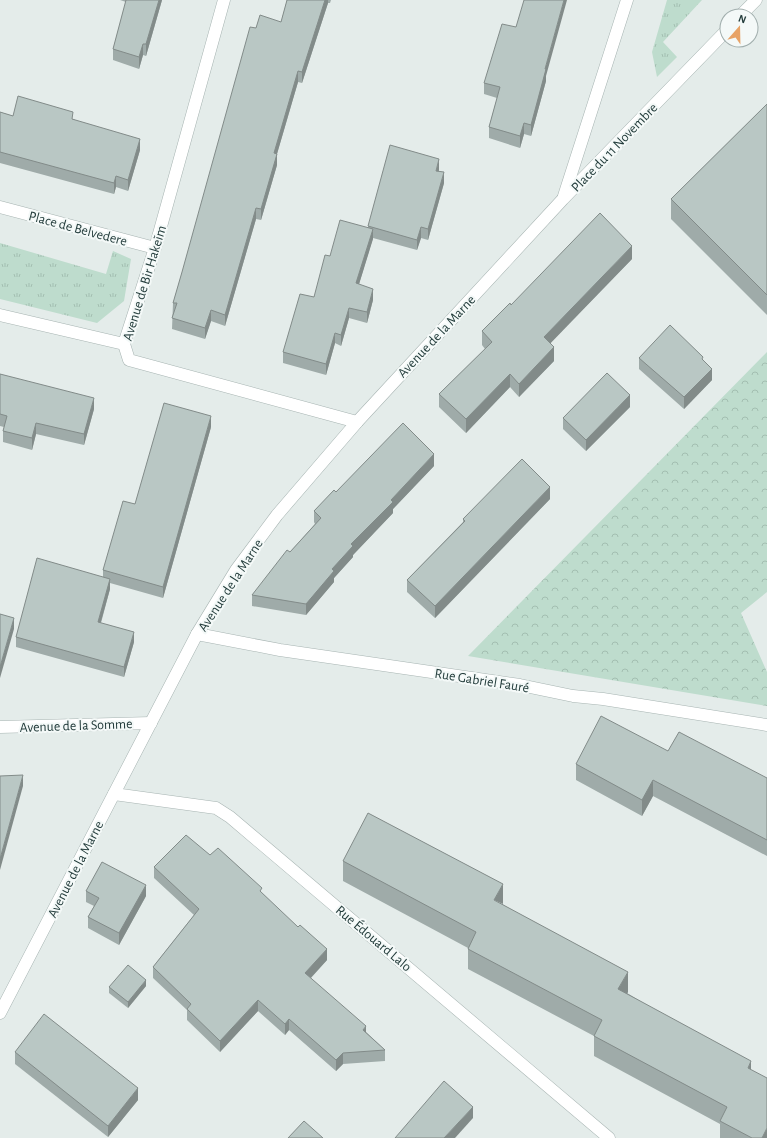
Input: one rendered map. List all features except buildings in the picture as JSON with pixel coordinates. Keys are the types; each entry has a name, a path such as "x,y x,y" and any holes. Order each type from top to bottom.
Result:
{"street":[{"name":"Avenue de Bir Hakeïm","path":"224,0 156,248 124,344 129,360 357,422"},
{"name":"Place du 11 Novembre","path":"563,199 627,0"},
{"path":"748,8 756,0"},
{"name":"Place du 11 Novembre","path":"563,199 719,38"},
{"name":"Avenue de la Marne","path":"0,1013 197,634 236,570 277,515 357,422 563,199"},
{"name":"Place de Belvedere","path":"0,208 156,248"},
{"path":"0,315 124,344"},
{"name":"Rue Gabriel Fauré","path":"197,634 280,650 767,725"},
{"name":"Avenue de la Somme","path":"0,727 151,723"},
{"name":"Rue Édouard Lalo","path":"114,794 216,808 230,817 609,1138"}],"green space":[{"path":"667,0 702,0 663,42 677,57 657,77 652,52"},
{"path":"0,243 106,274 113,251 131,259 124,301 97,323 0,299"},
{"path":"767,352 767,592 741,613 767,672 767,706 468,656"}]}
